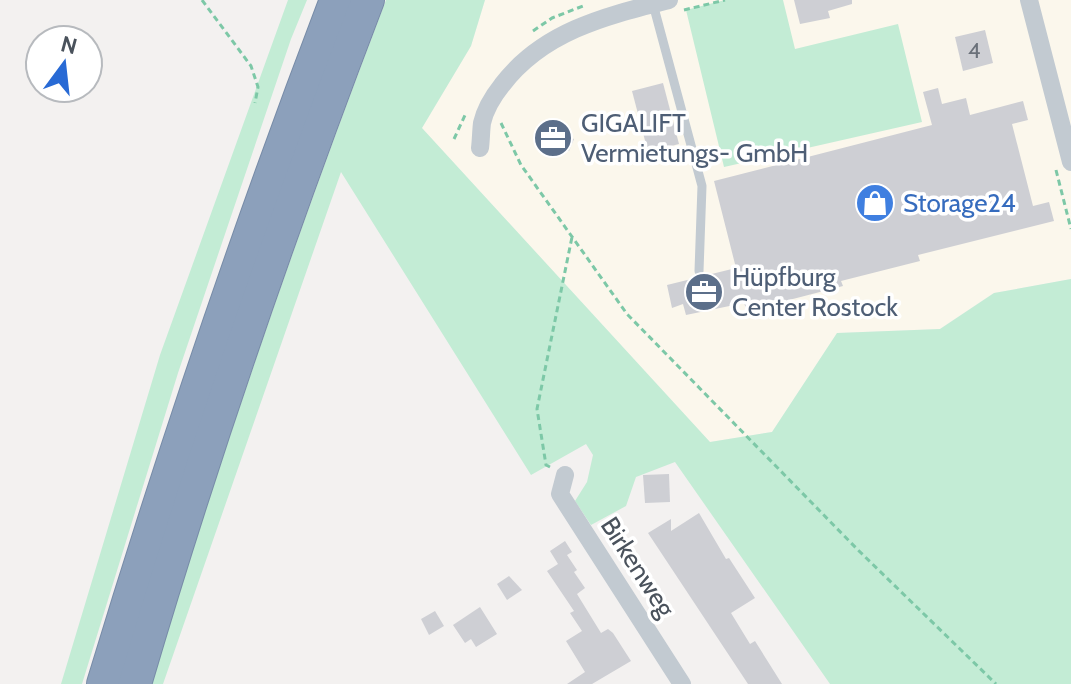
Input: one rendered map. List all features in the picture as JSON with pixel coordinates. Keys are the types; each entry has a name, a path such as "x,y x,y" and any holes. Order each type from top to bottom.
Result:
{"highway":[{"path":"103,684 164,484 217,326 284,135 336,0"},
{"path":"135,684 193,492 237,362 368,0"}],"street":[{"path":"1029,0 1071,162"},
{"path":"480,148 482,120 496,93 511,73 533,53 583,24 660,7"},
{"name":"Birkenweg","path":"565,475 560,494 682,684"}],"lane":[{"path":"660,7 702,186 699,271"}],"path":[{"path":"202,0 251,66 258,87 255,103"},
{"path":"660,7 725,0"},
{"path":"500,113 501,123 521,165 627,314 858,550 996,684"},
{"path":"565,475 546,465 537,409 572,237"}],"shaded area":[{"path":"485,0 1071,0 1071,279 994,293 940,329 837,333 772,432 710,442 422,128 471,46"}],"green space":[{"path":"288,0 307,0 178,373 82,684 61,684 160,355"},
{"path":"386,0 485,0 471,46 422,128 710,442 772,432 837,333 940,329 994,293 1071,279 1071,684 830,684 675,462 636,477 626,506 591,525 575,501 587,482 593,455 586,444 531,475 341,172 163,684 151,684 262,340"},
{"path":"725,0 783,0 795,49 898,24 922,122 724,167 686,10"}],"building":[{"path":"794,0 852,0 852,4 828,11 830,18 800,24"},
{"path":"985,30 993,63 963,71 955,37"},
{"path":"663,83 679,144 648,152 632,91"},
{"path":"938,88 942,104 966,98 970,115 1023,101 1028,120 1012,124 1033,206 1049,202 1054,221 918,255 920,261 841,281 843,286 747,311 744,303 686,315 683,304 672,308 667,285 736,268 714,181 932,125 923,92"},
{"name":"GIGALIFT Vermietungs- GmbH","path":"538,125 574,139 569,151 533,137"},
{"path":"669,474 670,502 645,503 643,475"},
{"path":"699,513 726,559 729,558 755,598 731,613 750,644 755,641 782,684 748,684 648,533 671,519 671,531"},
{"path":"565,541 572,552 567,555 577,570 574,572 585,588 577,594 601,633 608,629 613,633 631,661 592,684 567,684 585,672 566,641 582,631 570,613 574,611 547,571 558,564 550,551"},
{"path":"509,576 522,590 507,600 497,584"},
{"path":"480,607 497,634 476,647 471,639 465,643 453,625"},
{"path":"435,611 444,626 429,635 421,619"}],"place":[{"name":"GIGALIFT Vermietungs- GmbH","path":"553,138"},
{"name":"Storage24","path":"875,203"},
{"name":"Hüpfburg Center Rostock","path":"704,292"}]}
